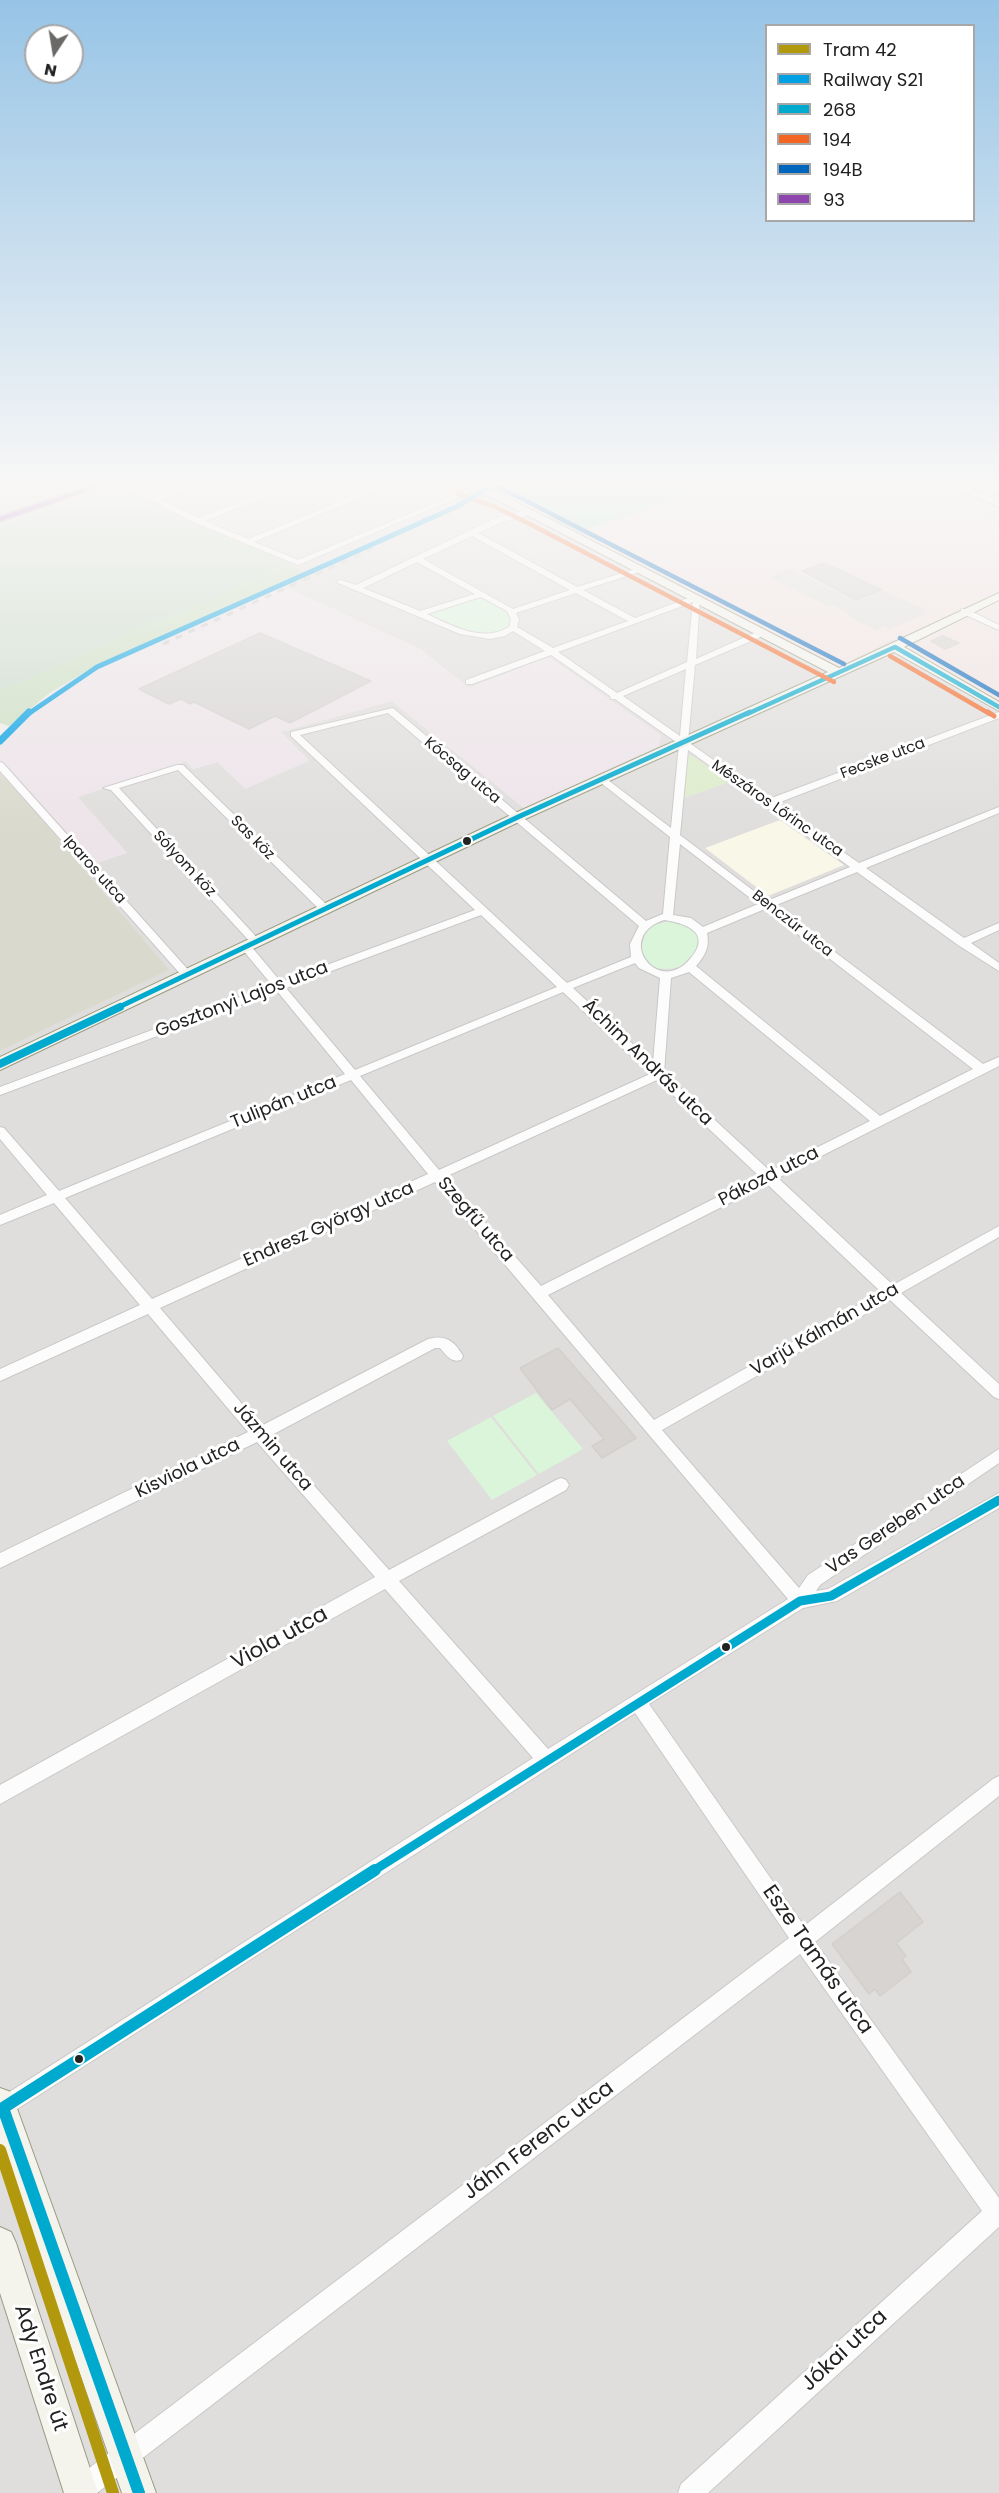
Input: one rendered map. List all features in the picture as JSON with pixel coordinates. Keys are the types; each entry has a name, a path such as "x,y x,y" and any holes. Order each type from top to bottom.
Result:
{"street":[{"path":"386,600 473,635 500,636 513,628 515,620 512,612 493,600"},
{"path":"419,614 462,600"},
{"path":"512,612 545,600"},
{"path":"598,600 634,621"},
{"path":"469,682 691,600"},
{"path":"668,917 689,664 697,600"},
{"path":"701,600 839,673"},
{"path":"0,1064 518,817 839,673 990,600"},
{"path":"964,612 999,628"},
{"name":"Mészáros Lőrinc utca","path":"513,628 553,652 614,697 682,742 999,968"},
{"path":"614,697 762,633"},
{"path":"895,647 999,707"},
{"name":"Áchim András utca","path":"390,710 294,734 999,1393"},
{"name":"Kócsag utca","path":"390,710 644,926"},
{"name":"Fecske utca","path":"768,803 999,715"},
{"name":"Iparos utca","path":"0,765 187,975"},
{"name":"Sas köz","path":"110,787 180,766 325,909"},
{"name":"Benczúr utca","path":"601,779 982,1070"},
{"name":"Sólyom köz","path":"110,787 251,944"},
{"path":"702,931 999,810"},
{"name":"Gosztonyi Lajos utca","path":"0,1091 484,910"},
{"path":"668,917 692,921 702,931 700,952 691,968 679,974 666,974 646,968 637,958 636,940 644,926 652,920 668,917"},
{"path":"962,943 999,926"},
{"name":"Szegfű utca","path":"251,944 280,986 437,1176 800,1601"},
{"name":"Tulipán utca","path":"0,1220 637,958"},
{"path":"691,968 879,1122"},
{"path":"658,1075 666,974"},
{"name":"Pákozd utca","path":"539,1293 999,1061"},
{"name":"Endresz György utca","path":"0,1375 658,1075"},
{"name":"Jázmin utca","path":"0,1131 260,1434 546,1760"},
{"name":"Varjú Kálmán utca","path":"652,1429 999,1231"},
{"name":"Kisviola utca","path":"0,1560 260,1434 438,1341 443,1342 456,1356"},
{"name":"Vas Gereben utca","path":"800,1601 814,1580 999,1455"},
{"name":"Viola utca","path":"0,1795 387,1579 561,1485"},
{"name":"Vas Gereben utca","path":"1,2107 637,1702 800,1601 831,1596 999,1500"},
{"name":"Esze Tamás utca","path":"637,1702 802,1940 998,2213"},
{"name":"Jáhn Ferenc utca","path":"79,2492 802,1940 999,1785"},
{"path":"1,2107 138,2493"},
{"name":"Jókai utca","path":"690,2493 998,2213"},
{"name":"Ady Endre út","path":"0,2243 79,2492"}],"shaded area":[{"path":"241,600 314,600 420,649 469,688 549,657 661,735 659,746 524,808 392,701 281,732 309,761 245,789 217,762 193,769 185,761 78,797 127,853 83,868 0,773 0,736 32,707 69,681 131,649"},
{"path":"313,600 777,600 893,639 999,703 999,2493 0,2493 0,1051 168,970 83,868 126,852 77,797 186,761 193,769 217,762 309,760 280,732 392,701 524,808 549,657 469,688 420,649"},
{"path":"707,600 999,600 999,703 894,639 839,668"},
{"path":"816,600 905,600 926,610 923,612 927,614 889,629 884,626 876,630 848,616 850,614 833,605 830,607"},
{"path":"0,773 35,811 169,970 0,1051"},
{"path":"780,820 844,865 768,896 705,848"}],"green space":[{"path":"0,600 206,600 0,691"},
{"path":"205,600 242,600 95,666 51,692 9,726 0,723 0,691"},
{"path":"462,600 493,600 514,617 507,633 473,635 419,614"},
{"path":"691,755 730,782 684,798 686,757"},
{"path":"668,921 689,925 699,936 693,961 670,969 651,965 645,960 642,951 643,940 649,927"},
{"path":"536,1393 583,1449 539,1474 493,1416"},
{"path":"491,1417 537,1475 492,1500 447,1441"}],"building":[{"path":"260,633 371,681 290,723 275,716 249,729 194,702 191,704 181,699 169,704 139,689"},
{"path":"943,636 959,643 945,649 931,641"},
{"path":"558,1348 636,1438 602,1458 592,1446 604,1439 570,1399 552,1410 520,1368"},
{"path":"900,1892 923,1922 896,1943 906,1956 902,1959 911,1972 880,1996 875,1989 869,1994 832,1944"}],"railway":[{"path":"163,644 259,600"}],"tram line":[{"name":"42","path":"0,2150 113,2493"}],"rail line":[{"name":"S21","path":"0,741 33,709 97,667 246,600"}],"transit line":[{"name":"194","path":"677,600 834,682"},
{"name":"194B","path":"720,600 844,664"},
{"name":"194B","path":"900,638 999,695"},
{"name":"268","path":"0,1064 518,817 895,647 999,707"},
{"name":"194","path":"890,656 994,716"},
{"name":"268","path":"139,2493 3,2108 637,1702 800,1601 831,1596 999,1500"}]}
